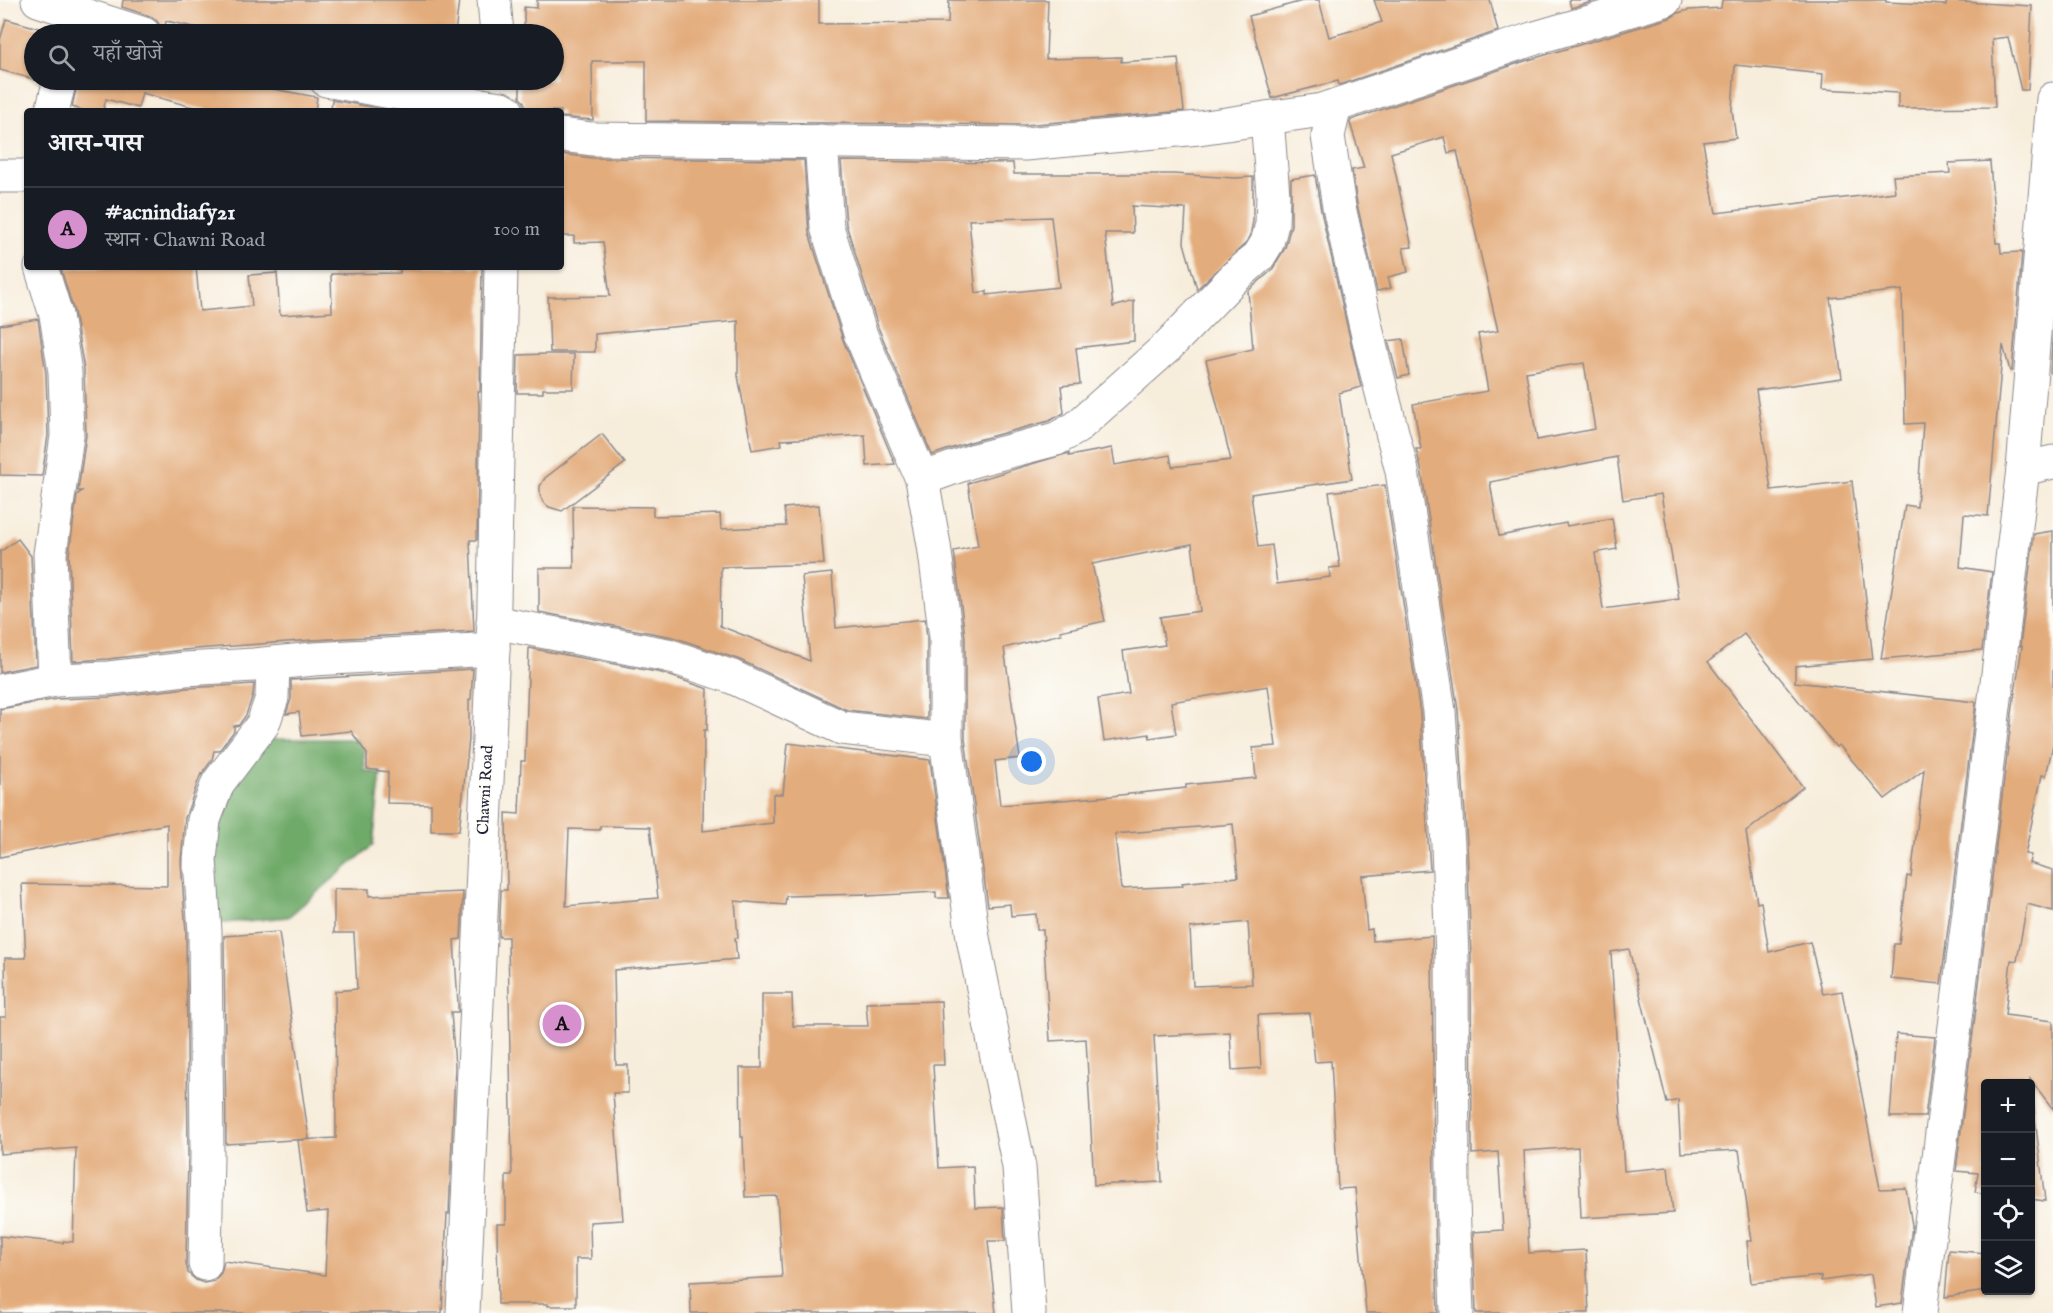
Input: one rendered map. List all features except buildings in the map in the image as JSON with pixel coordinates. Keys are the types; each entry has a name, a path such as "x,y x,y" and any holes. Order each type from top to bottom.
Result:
{"street":[{"path":"38,0 75,24"},
{"path":"494,0 496,24"},
{"path":"564,135 592,139 1025,144 1199,128 1322,110 1535,38 1665,0"},
{"path":"53,108 57,90"},
{"path":"380,90 503,102"},
{"path":"1920,1313 2038,465 2053,99"},
{"path":"1335,106 1328,136 1339,207 1372,358 1402,471 1439,711 1452,948 1456,1313"},
{"path":"922,479 975,460 1056,439 1076,428 1167,347 1234,278 1259,256 1267,243 1272,224 1273,195 1267,118"},
{"path":"821,141 826,227 848,299 876,373 922,479 934,545 946,637 946,740 973,938 1019,1167 1029,1313"},
{"path":"0,176 24,176"},
{"path":"41,270 56,315 66,383 67,436 50,554 55,680"},
{"name":"Chawni Road","path":"463,1313 493,635 501,270"},
{"path":"0,691 55,680 109,678 185,669 314,659 493,635 667,655 732,677 843,728 946,740"},
{"path":"205,1264 207,1143 205,944 200,860 204,820 218,783 263,724 272,698 273,663"}],"green space":[{"path":"268,739 363,739 365,771 381,773 373,845 288,917 215,924 212,891 223,776"}],"place":[{"name":"#acnindiafy21","path":"562,1024"}]}
